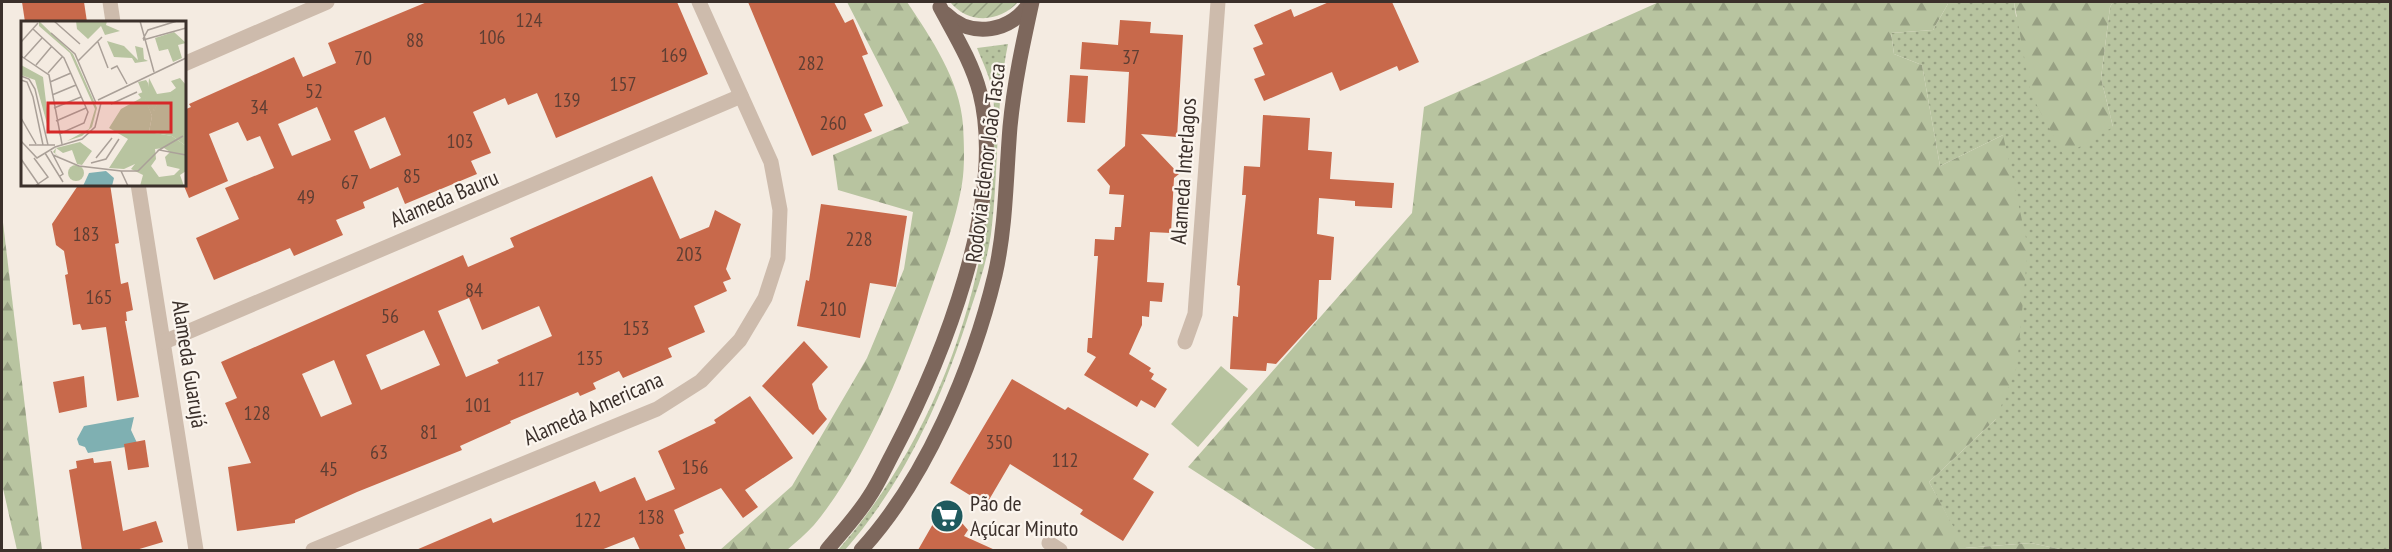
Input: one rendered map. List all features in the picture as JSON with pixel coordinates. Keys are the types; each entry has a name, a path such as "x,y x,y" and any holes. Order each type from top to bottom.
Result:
{"main road":[{"path":"938,4 959,24 984,30 1008,24 1018,17 1031,2"},
{"name":"Rodovia Edenor João Tasca","path":"861,550 921,465 949,412 970,356 995,275 1004,218 1010,124 1031,2"},
{"name":"Rodovia Edenor João Tasca","path":"827,550 870,496 912,417 946,331 972,250 986,164 984,120 980,94 967,56 938,4"}],"street":[{"path":"110,2 113,21"},
{"path":"186,63 327,2"},
{"name":"Alameda Americana","path":"313,550 657,409 701,381 740,340 765,298 778,258 780,210 771,162 699,2"},
{"name":"Alameda Interlagos","path":"1185,342 1195,314 1218,2"},
{"name":"Alameda Bauru","path":"164,342 741,96"},
{"name":"Alameda Guarujá","path":"138,186 196,550"}],"green space":[{"path":"847,2 907,2 943,60 961,108 963,125 963,177 953,224 896,381 867,443 833,500 814,525 787,550 720,550 792,486 867,358 904,269 913,212 838,190 833,155 909,123"},
{"path":"950,2 1018,2 1002,14 984,18 966,14"},
{"path":"1659,2 1949,2 1933,30 1891,33 1894,54 1922,65 1940,166 2003,135 2028,247 2017,366 1996,419 1929,482 1965,548 2031,543 2064,550 1317,550 1188,467 1412,213 1424,107"},
{"path":"1949,2 2014,2 2016,16 2113,127 2101,78 2110,7 2113,2 2390,2 2390,550 2064,550 2031,543 1964,548 1929,482 1996,419 2003,135 1940,166 1922,65 1894,54 1891,33 1933,30"},
{"path":"2014,2 2113,2 2110,7 2101,78 2113,127 2064,156 2031,94"},
{"path":"1008,44 1001,91 991,234 982,274 958,346 947,377 903,468 866,524 845,550 838,550 870,510 898,468 923,423 962,327 985,228 993,146 993,95 989,77 977,48"},
{"path":"2,214 42,550 17,550 2,484"},
{"path":"1221,366 1248,389 1198,447 1171,424"}],"water":[{"path":"134,417 131,430 138,445 88,453 85,447 79,445 77,439 84,426"}],"building":[{"path":"22,2 84,2 87,21 25,21"},
{"path":"427,2 677,2 708,74 556,138 537,93 508,105 505,98 473,112 491,153 471,161 477,174 405,204 398,187 363,202 365,208 336,220 343,235 294,256 290,248 214,280 196,238 239,219 225,188 274,168 260,136 247,141 238,122 209,134 228,181 189,198 184,186 186,186 186,109 191,107 189,104 294,57 303,77 336,63 328,43","holes":["317,107 331,140 292,156 278,124","385,117 401,155 370,169 354,131"]},
{"path":"748,2 834,2 845,23 853,19 868,54 862,56 883,106 864,114 872,131 812,156"},
{"path":"1329,2 1392,2 1419,62 1399,71 1397,66 1340,91 1332,72 1264,101 1254,79 1265,75 1253,48 1263,44 1254,25 1291,9 1294,17"},
{"path":"1120,20 1151,22 1150,33 1183,35 1177,137 1141,134 1179,174 1174,178 1171,233 1150,232 1147,282 1164,283 1162,302 1150,301 1149,317 1142,316 1142,325 1129,354 1151,368 1149,371 1154,374 1151,379 1167,389 1155,408 1141,400 1137,407 1084,375 1096,357 1087,352 1088,338 1092,338 1098,256 1094,256 1095,239 1114,240 1115,227 1121,227 1124,195 1109,194 1110,186 1097,170 1125,146 1129,72 1080,69 1082,42 1118,45"},
{"path":"1070,75 1088,76 1085,123 1067,122"},
{"path":"1263,115 1310,118 1308,150 1332,152 1330,179 1394,183 1392,208 1355,206 1355,201 1319,198 1317,234 1334,237 1331,280 1319,280 1317,319 1276,364 1267,363 1266,371 1230,369 1233,316 1238,317 1240,286 1237,285 1246,195 1242,195 1244,166 1260,167"},
{"path":"652,176 680,239 709,227 715,210 741,224 726,269 731,279 723,282 727,291 694,306 705,332 668,348 672,357 623,378 619,371 593,383 596,389 580,396 578,392 510,421 511,423 460,446 462,450 357,492 295,520 295,523 237,531 228,467 251,463 225,403 237,398 221,362 463,255 468,267 514,247 510,238","holes":["469,298 482,330 539,306 552,336 497,360 499,363 466,377 438,311","424,330 440,365 381,390 366,355","334,360 352,404 321,417 302,374"]},
{"path":"78,186 110,186 119,243 115,244 121,284 128,282 133,310 126,312 127,321 125,321 139,397 117,401 106,327 82,330 80,324 73,325 65,275 68,274 64,251 56,245 52,224"},
{"path":"821,204 907,216 896,287 870,283 860,338 797,326 806,280 809,281"},
{"path":"804,341 828,367 812,384 819,409 827,419 813,435 762,386"},
{"path":"84,376 87,407 59,413 53,382"},
{"path":"1012,379 1065,410 1068,407 1149,454 1133,479 1154,492 1123,541 1080,514 1083,510 1010,464 986,505 950,483"},
{"path":"750,396 793,458 745,490 758,507 743,518 721,488 674,510 684,533 679,535 686,550 640,550 634,537 601,550 416,550 491,518 493,523 595,481 600,492 635,477 646,501 675,489 658,451 716,423 714,420"},
{"path":"145,440 149,467 128,470 124,444"},
{"path":"93,458 94,463 111,461 123,531 156,521 163,542 136,550 82,550 69,470 77,468 76,461"},
{"name":"Pão de Açúcar Minuto","path":"945,503 968,530 964,536 995,550 918,550"}],"place":[{"name":"Pão de Açúcar Minuto","path":"947,516"}]}
